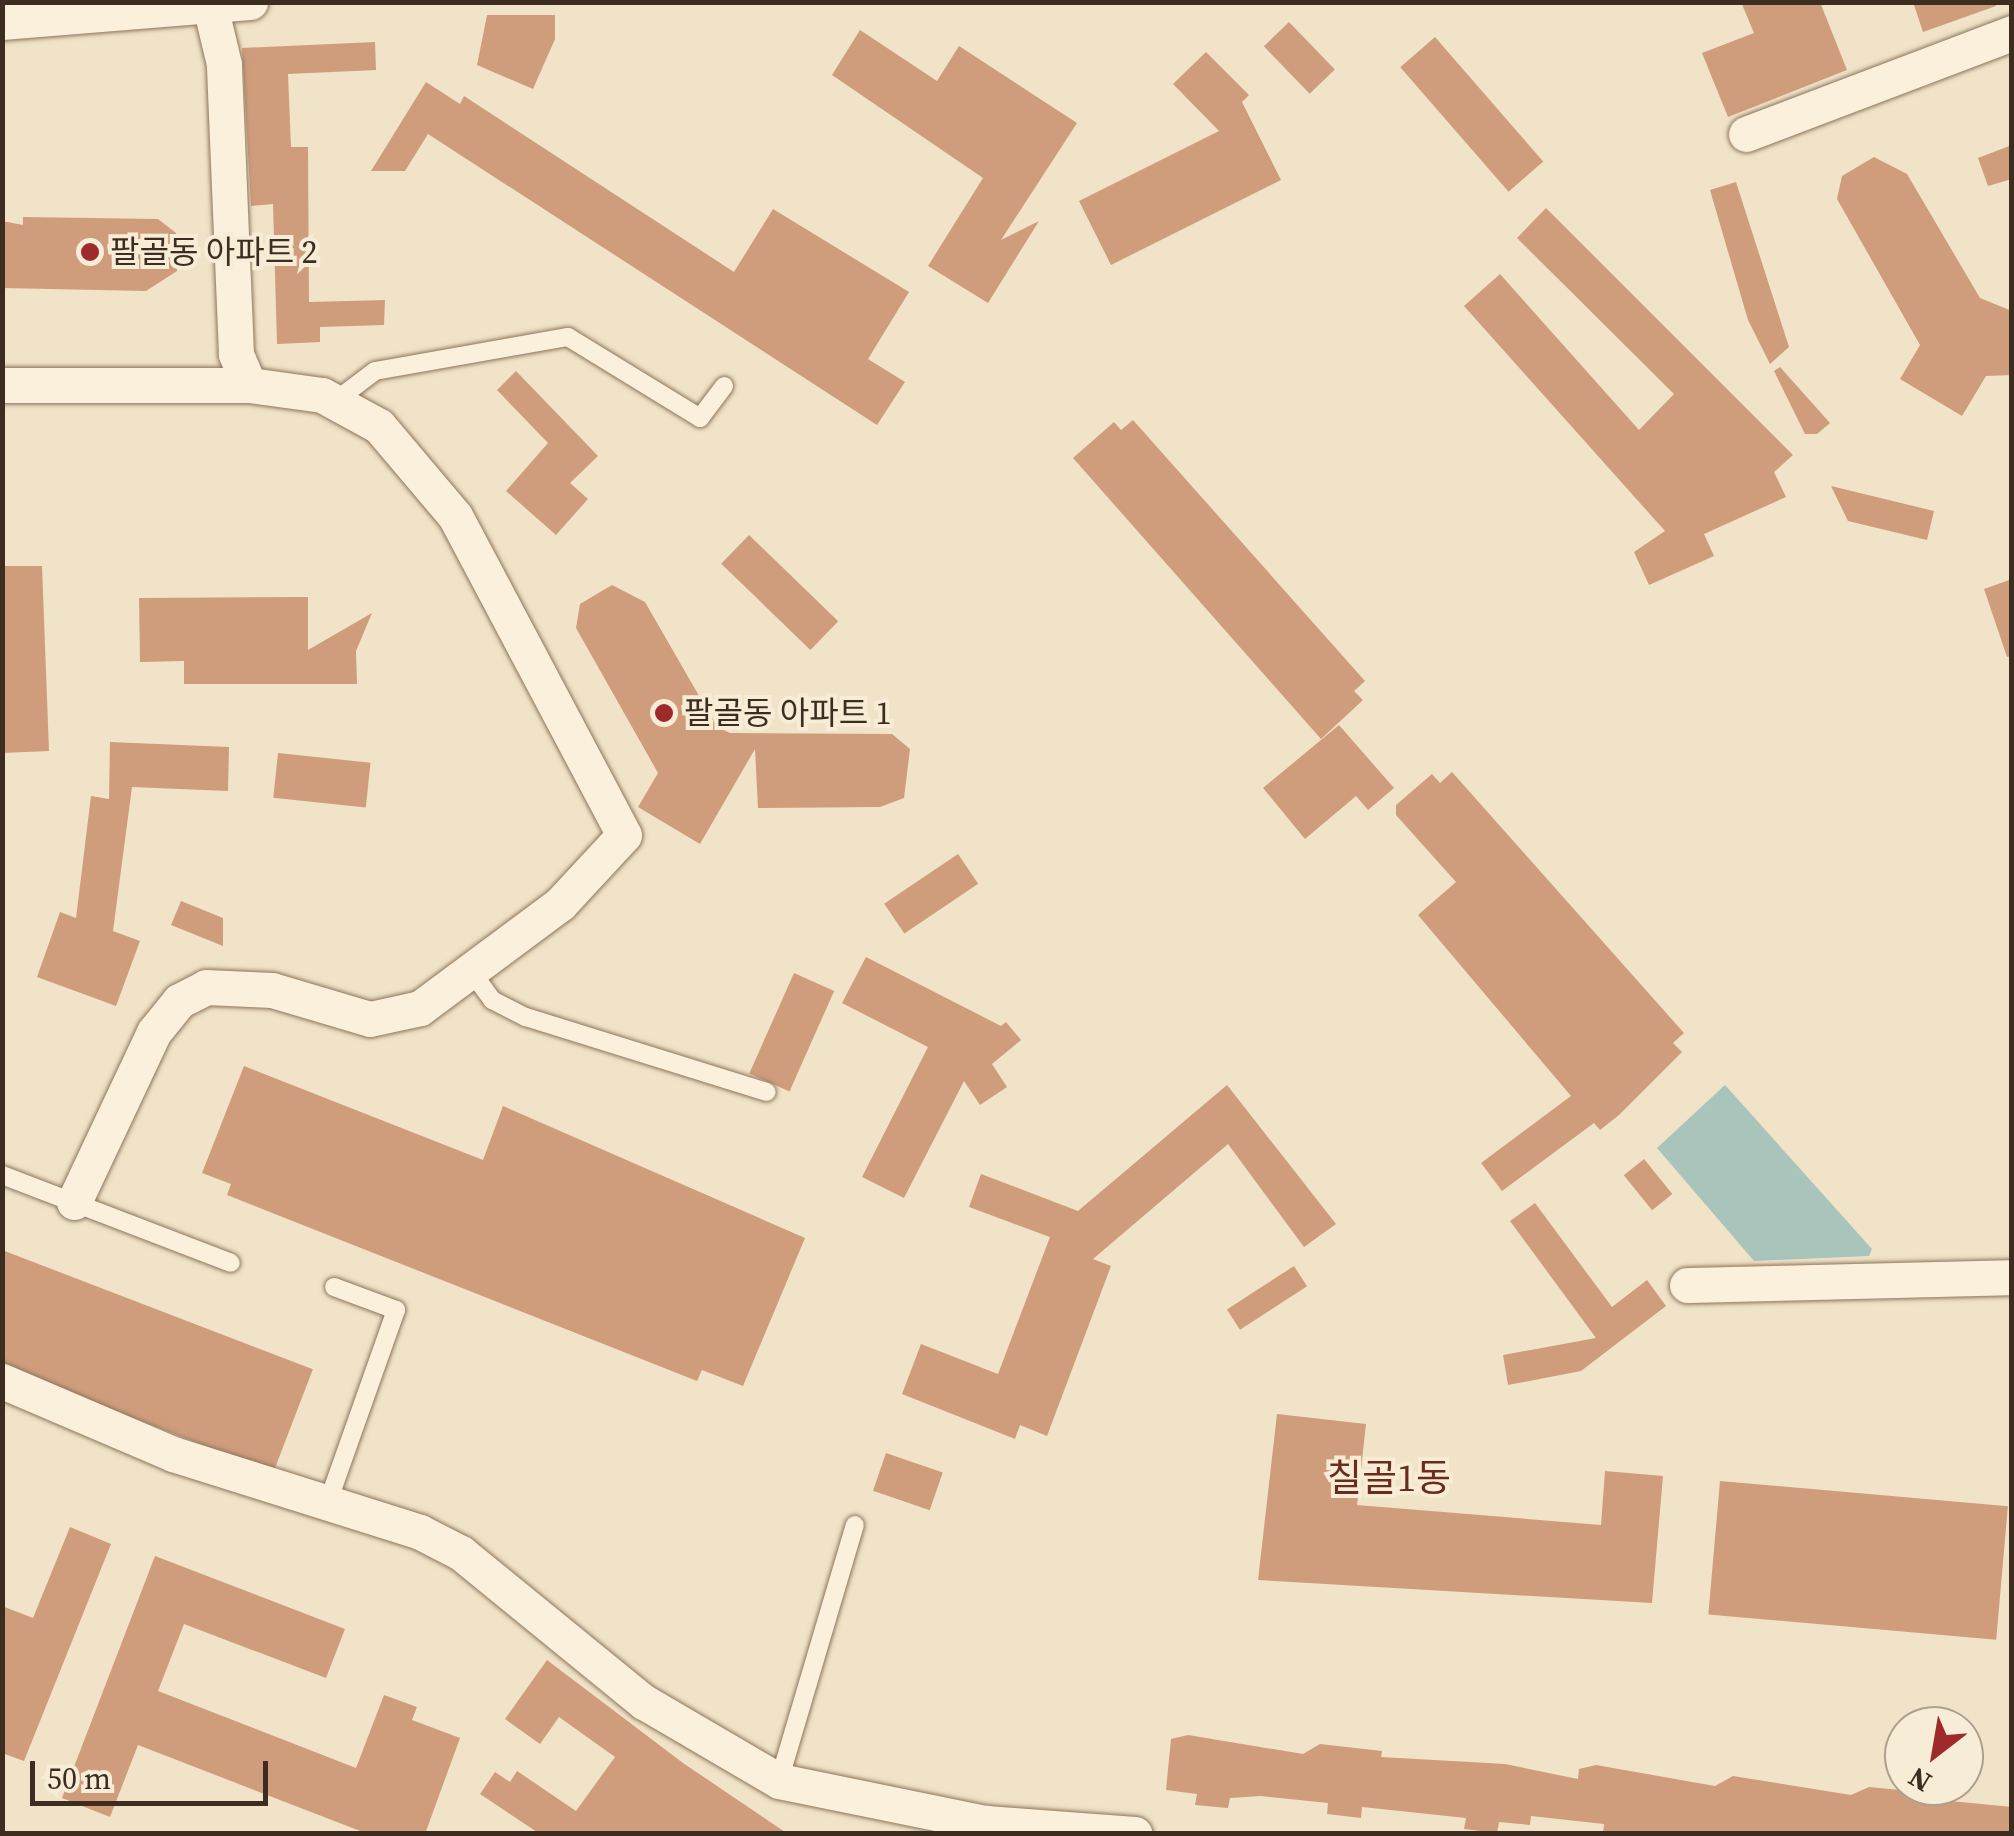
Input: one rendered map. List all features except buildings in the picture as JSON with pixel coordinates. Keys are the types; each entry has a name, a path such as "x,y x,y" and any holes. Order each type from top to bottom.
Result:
{"street":[{"path":"2,22 211,10 250,2"},
{"path":"211,10 224,64 236,354 249,385"},
{"path":"1746,134 2012,33"},
{"path":"2,385 249,385 334,402 379,426 455,516 624,835 560,904 474,975 420,1008 370,1019 272,990 206,986 179,1001 154,1032 74,1202"},
{"path":"1687,1285 2012,1277"},
{"path":"2,1381 174,1454 328,1502 461,1554 644,1702 779,1781 983,1828 1136,1834"}],"lane":[{"path":"334,402 375,371 568,337 700,418 724,386"},
{"path":"474,975 492,1000 526,1018 767,1092"},
{"path":"2,1175 231,1263"},
{"path":"328,1502 396,1310 334,1288"},
{"path":"779,1781 855,1525"}],"water":[{"path":"1725,1085 1872,1249 1869,1256 1754,1261 1657,1148"}],"place":[{"name":"팔골동 아파트 2","path":"90,252"},
{"name":"팔골동 아파트 1","path":"664,713"}],"district":[{"name":"칠골1동","path":"1389,1479"}]}
